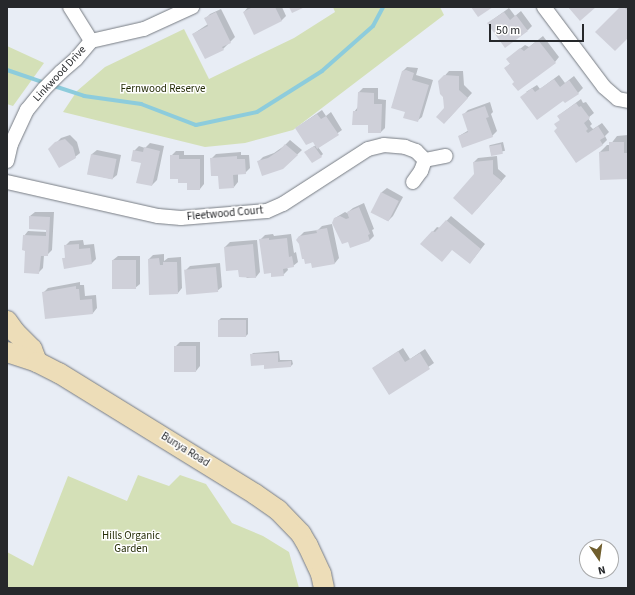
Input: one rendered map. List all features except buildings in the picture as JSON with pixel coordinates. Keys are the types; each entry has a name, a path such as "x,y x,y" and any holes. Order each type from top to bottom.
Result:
{"main road":[{"path":"7,321 15,332 32,349 37,362"},
{"name":"Bunya Road","path":"7,352 37,362 102,399 255,494 278,510 301,534 321,574 324,588"}],"street":[{"path":"70,7 91,41"},
{"name":"Linkwood Drive","path":"7,161 11,144 27,110 61,72 76,59 91,41 144,29 192,7"},
{"path":"544,7 604,87 618,99 628,102"},
{"name":"Fleetwood Court","path":"7,182 158,216 181,218 267,211 283,204 368,149 384,145 405,147 416,151 425,160"},
{"path":"414,182 421,171 425,160 446,156"}],"green space":[{"name":"Fernwood Reserve","path":"333,7 440,7 444,15 293,130 245,143 205,147 63,112 77,91 105,67 184,29 209,79 294,38 335,12"},
{"path":"7,46 44,63 13,106 7,104"},
{"name":"Hills Organic Garden","path":"138,475 169,486 180,475 206,484 232,523 263,536 289,552 299,588 7,588 7,552 33,566 68,476 127,501"}],"waterway":[{"path":"51,85 84,96 141,104 196,125 257,112 322,71 373,26 383,7"},
{"path":"7,70 45,83"}]}
